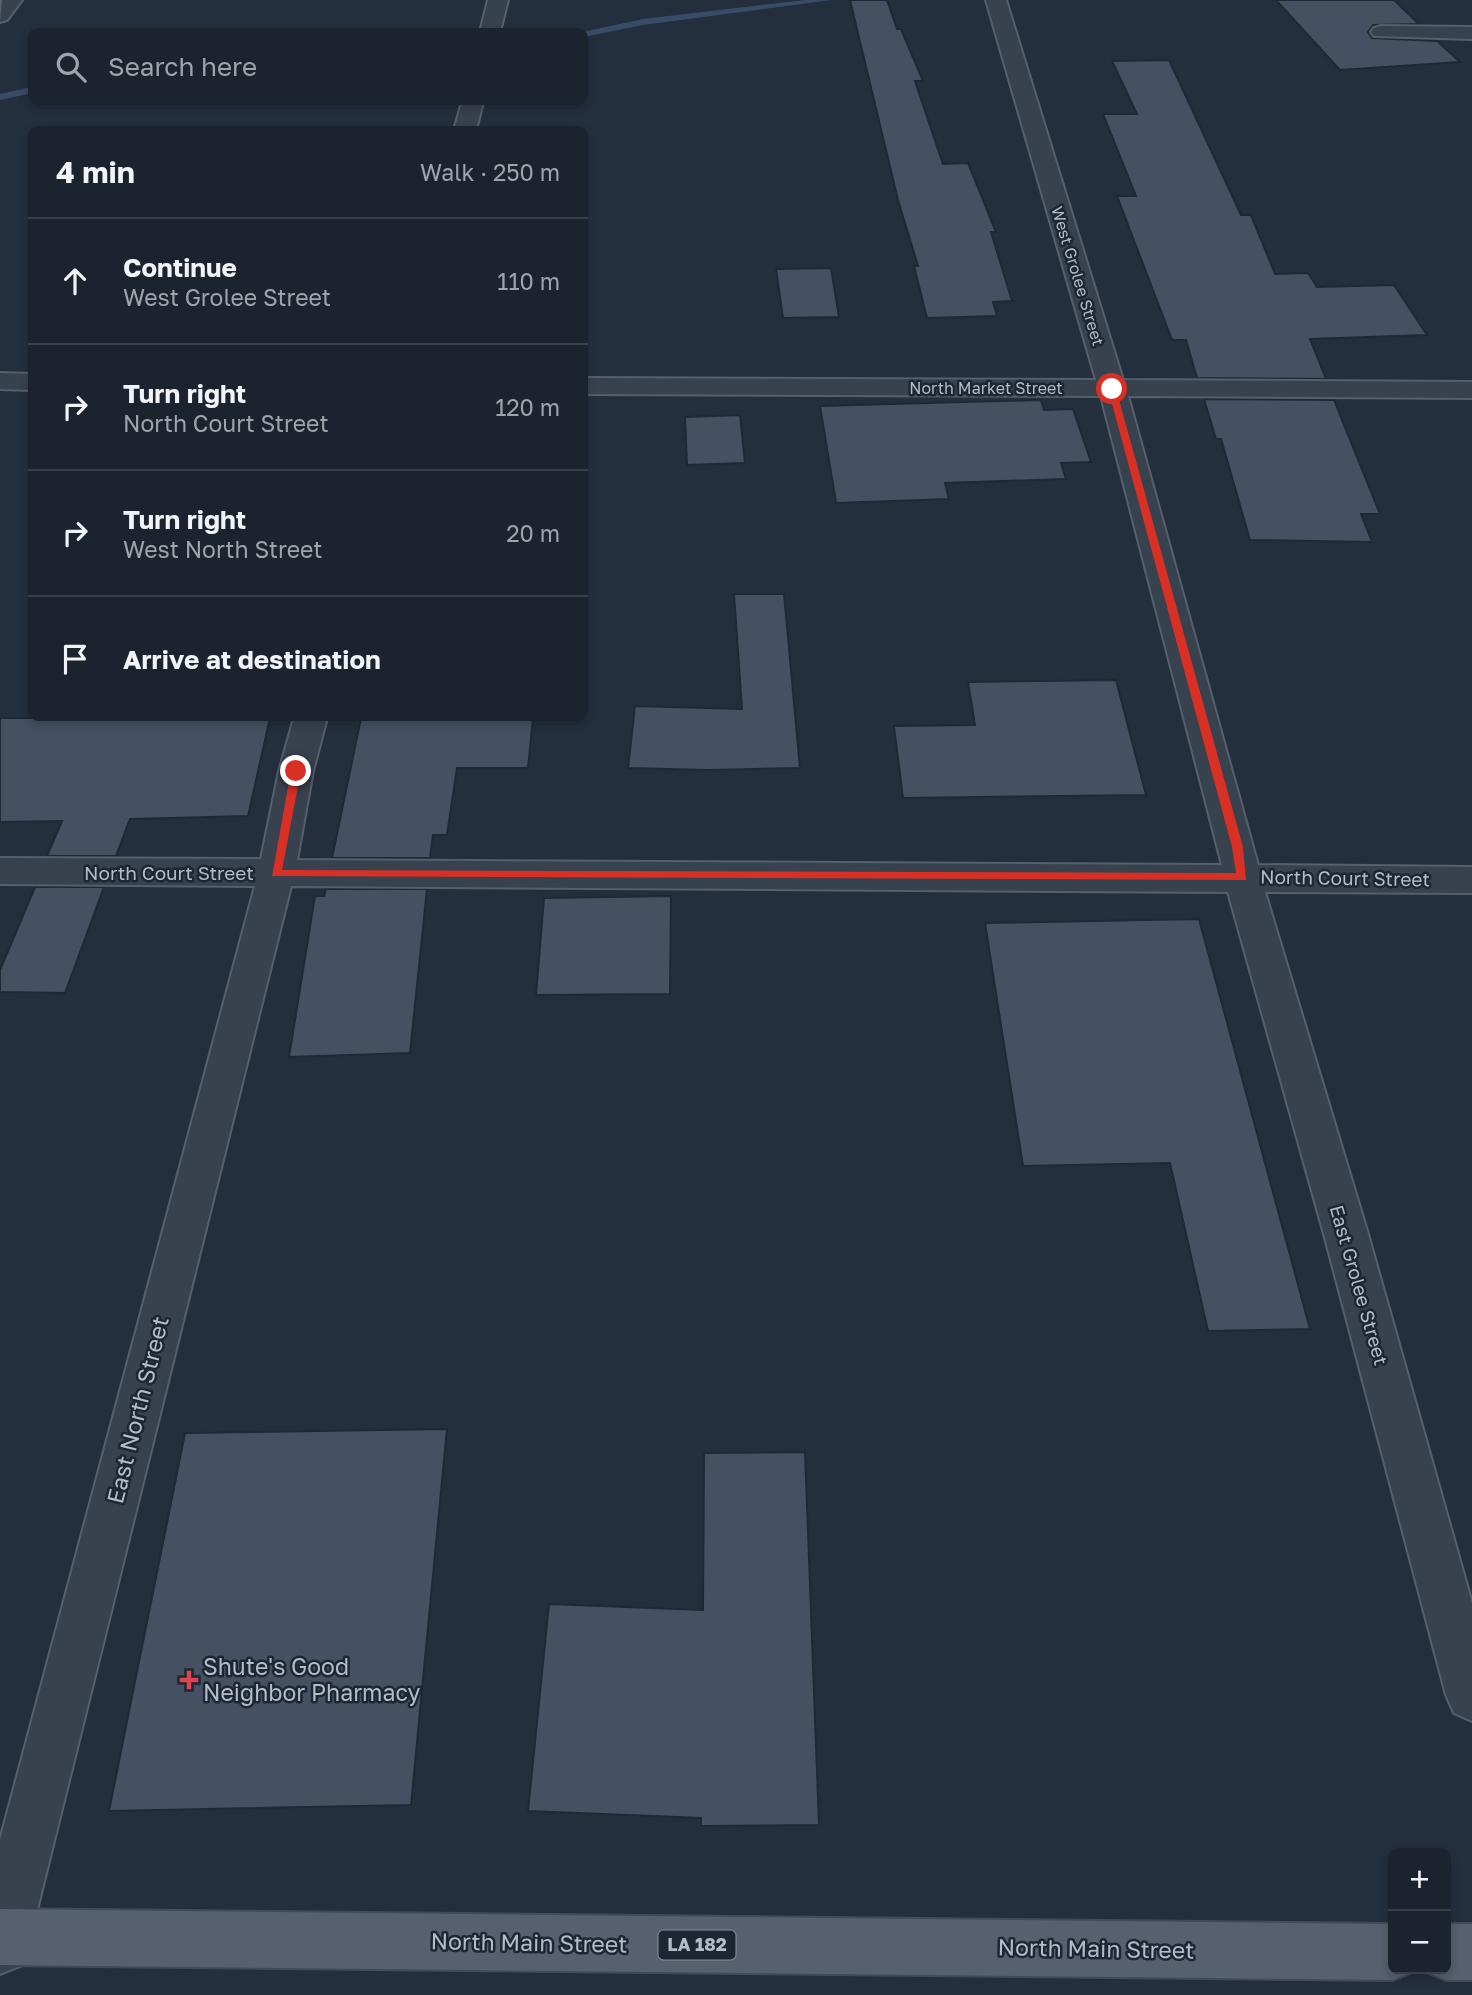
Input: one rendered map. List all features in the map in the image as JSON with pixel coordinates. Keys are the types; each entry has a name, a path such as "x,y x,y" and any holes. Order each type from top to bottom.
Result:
{"main road":[{"name":"North Main Street","path":"1,1940 1388,1952"},
{"path":"1451,1952 1472,1952"}],"street":[{"path":"0,16 12,0"},
{"path":"491,28 498,0"},
{"name":"West Grolee Street","path":"996,0 1112,389 1237,847 1242,877"},
{"path":"1381,32 1472,33"},
{"path":"466,126 471,105"},
{"path":"0,381 28,382"},
{"name":"North Market Street","path":"588,386 1472,390"},
{"name":"East North Street","path":"1,1940 276,873 296,771 310,721"},
{"name":"North Court Street","path":"0,872 1472,880"},
{"name":"East Grolee Street","path":"1242,877 1346,1234 1472,1695"}],"building":[{"path":"850,0 887,0 897,29 901,29 923,81 915,81 943,164 968,163 996,232 991,232 1012,301 993,302 997,316 927,318 914,266 918,266 898,200"},
{"path":"1276,0 1394,0 1419,24 1373,25 1368,32 1372,38 1437,41 1460,62 1340,70"},
{"path":"1169,60 1241,215 1251,215 1275,274 1308,273 1317,287 1394,285 1427,335 1310,339 1326,379 1197,378 1186,340 1172,340 1117,196 1136,196 1103,114 1137,114 1112,61"},
{"path":"831,268 839,317 783,318 776,269"},
{"path":"1204,399 1334,400 1380,514 1361,514 1372,542 1250,540 1221,439 1216,439"},
{"path":"1041,400 1044,410 1073,409 1091,462 1061,463 1066,479 945,483 949,499 836,503 820,406"},
{"path":"740,415 745,463 687,465 685,417"},
{"path":"734,594 784,594 800,768 628,768 635,706 742,709"},
{"path":"1116,680 1146,795 903,798 894,726 975,725 968,682"},
{"path":"0,718 28,718 28,721 269,721 248,816 130,819 116,856 47,856 62,821 0,822"},
{"path":"360,721 533,721 528,768 457,768 447,835 433,835 430,858 332,858"},
{"path":"35,887 104,887 65,993 0,992 0,970"},
{"path":"326,889 427,889 410,1053 289,1057 315,896 324,896"},
{"path":"671,896 670,994 536,995 544,898"},
{"path":"1199,919 1310,1329 1208,1331 1170,1163 1023,1166 985,923"},
{"path":"447,1429 411,1805 109,1811 185,1433"},
{"path":"805,1452 819,1825 701,1826 701,1818 528,1811 549,1604 703,1610 704,1453"}],"waterway":[{"path":"588,33 643,22 827,0"},
{"path":"0,97 28,91"}],"place":[{"name":"Shute's Good Neighbor Pharmacy","path":"189,1680"}],"route":[{"path":"296,771 276,873 1242,877 1237,847 1112,389"}]}
